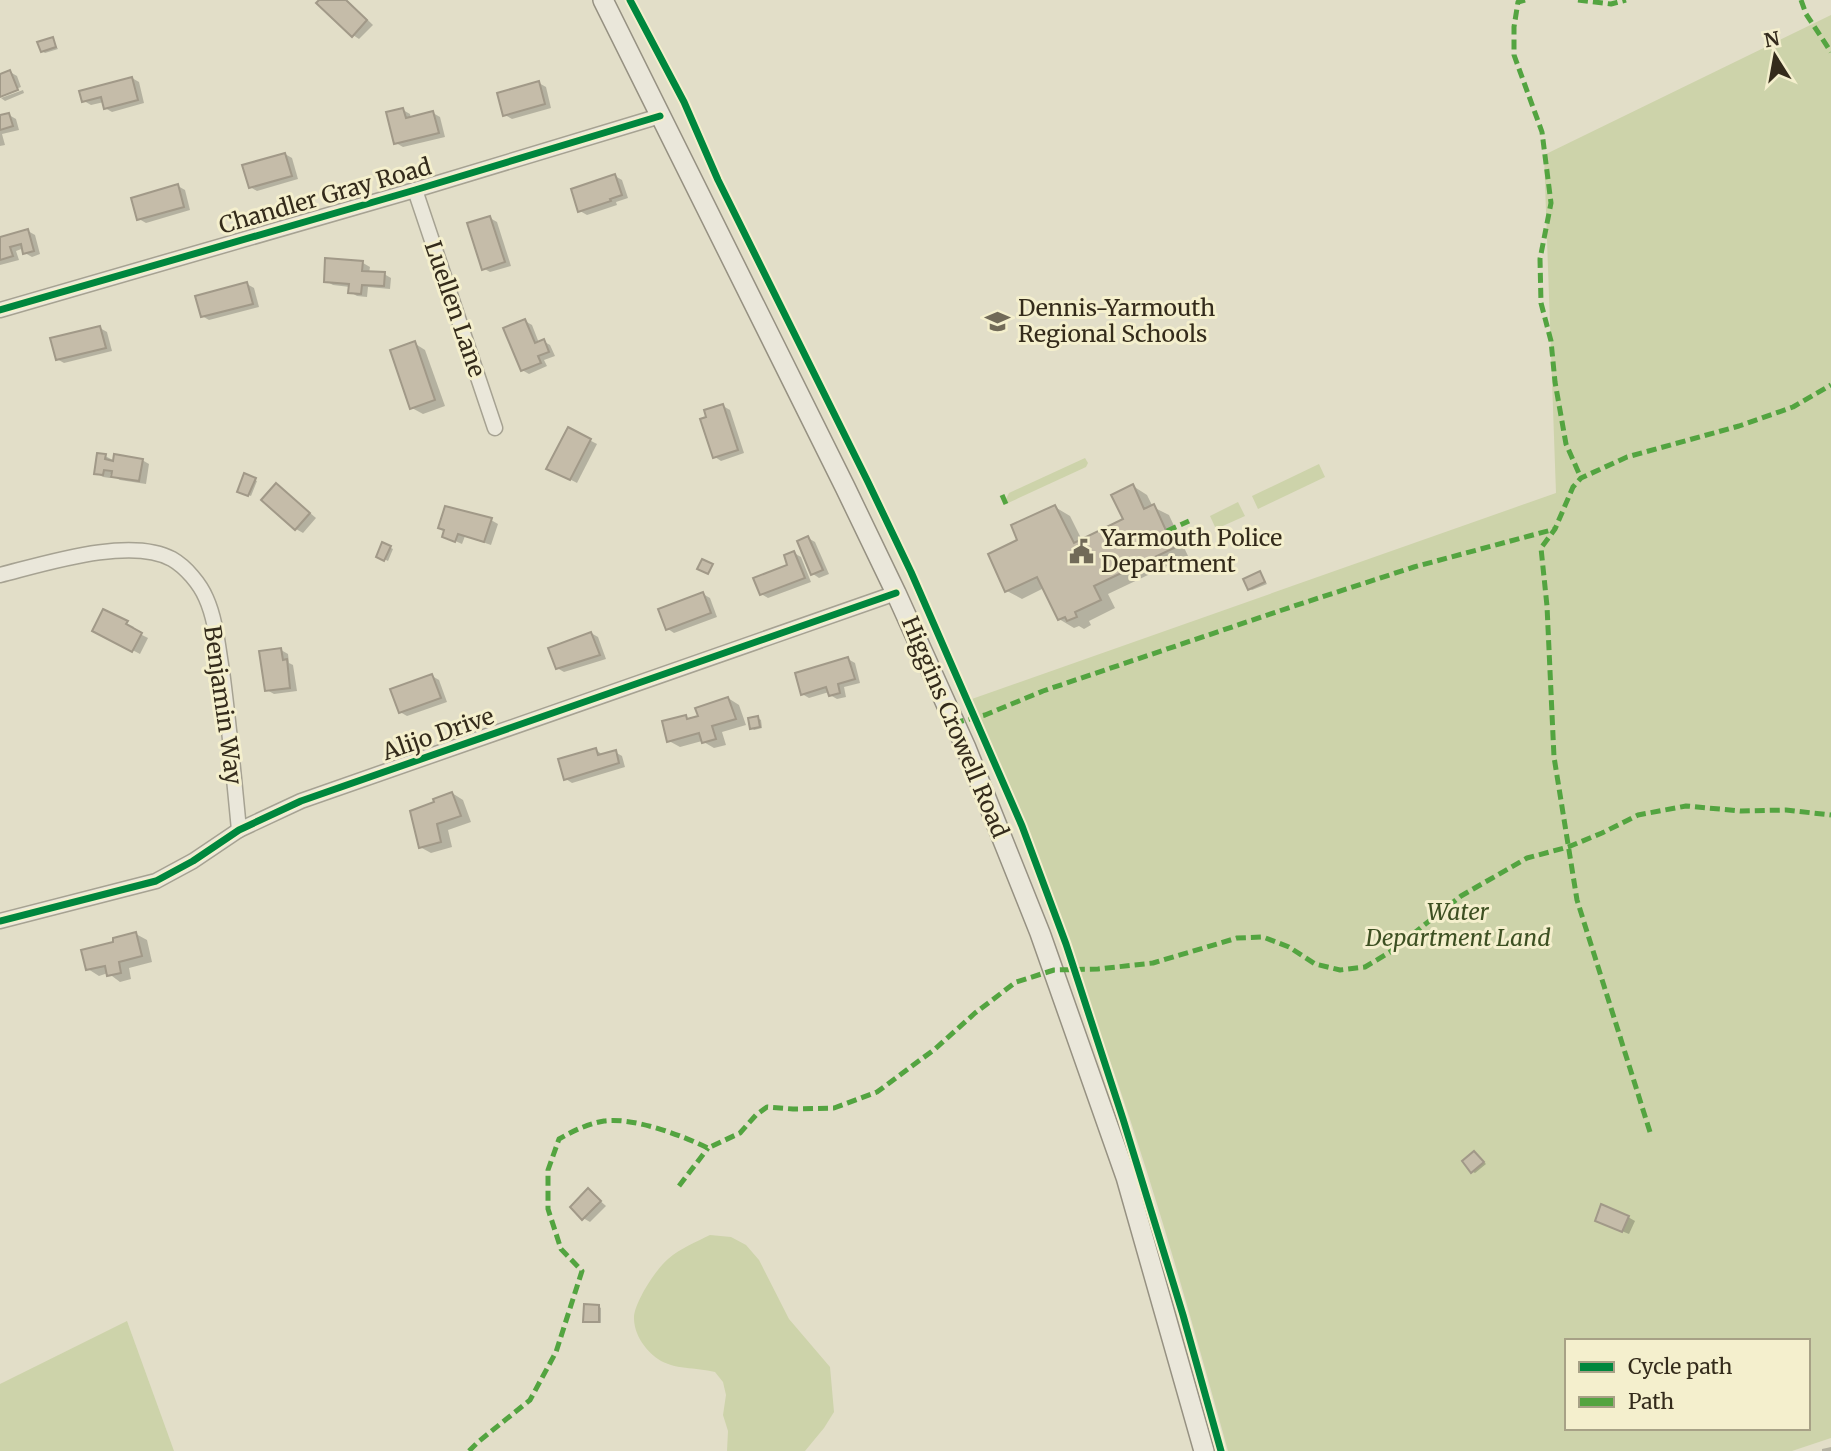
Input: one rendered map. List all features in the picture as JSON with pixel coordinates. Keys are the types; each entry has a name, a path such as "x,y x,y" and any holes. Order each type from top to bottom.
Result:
{"main road":[{"name":"Higgins Crowell Road","path":"603,0 896,593 996,821 1072,1021 1126,1177 1203,1451"}],"street":[{"name":"Chandler Gray Road","path":"0,310 660,116"},
{"name":"Luellen Lane","path":"415,190 495,428"},
{"name":"Benjamin Way","path":"0,575 78,556 116,550 141,551 171,558 191,575 206,599 217,640 227,707 239,830"},
{"name":"Alijo Drive","path":"0,921 156,881 182,868 239,830 301,802 896,593"}],"green space":[{"name":"Water Department Land","path":"1831,15 1831,1438 1792,1451 1228,1451 1160,1215 1115,1075 1045,886 969,700 1556,493 1544,155"},
{"path":"1085,458 1088,463 1086,467 1008,503 1006,499 1009,493"},
{"path":"1319,464 1325,477 1258,509 1252,496"},
{"path":"1238,502 1245,516 1216,529 1210,516"},
{"path":"710,1235 731,1237 746,1245 759,1260 789,1319 830,1367 834,1412 805,1451 727,1451 728,1431 723,1415 726,1395 723,1382 715,1372 664,1363 649,1351 638,1336 634,1324 635,1312 652,1278 673,1255"},
{"path":"127,1321 174,1451 0,1451 0,1384"}],"building":[{"path":"319,0 346,0 367,20 352,37 316,3"},
{"path":"53,37 56,47 41,52 37,42"},
{"path":"10,70 18,90 0,97 0,74"},
{"path":"132,77 138,100 104,109 101,97 82,102 79,91"},
{"path":"539,81 545,104 503,116 497,93"},
{"path":"403,108 406,118 433,111 439,133 394,144 386,112"},
{"path":"9,113 13,126 0,130 0,115"},
{"path":"285,153 292,176 249,188 242,165"},
{"path":"615,174 622,195 578,212 571,189"},
{"path":"178,184 184,207 137,220 131,198"},
{"path":"490,216 505,262 482,270 467,223"},
{"path":"28,229 34,251 23,254 21,244 10,247 13,256 0,260 0,237"},
{"path":"325,258 363,261 362,271 385,272 384,286 362,285 361,294 348,293 349,284 324,282"},
{"path":"247,282 253,304 201,317 195,296"},
{"path":"525,319 535,343 544,339 549,352 538,356 541,363 521,371 503,328"},
{"path":"100,326 106,348 56,360 50,338"},
{"path":"415,341 435,400 410,409 390,350"},
{"path":"723,404 738,450 713,458 700,419 706,417 704,410"},
{"path":"568,427 591,439 570,480 546,469"},
{"path":"97,453 106,454 105,459 113,461 114,454 143,459 139,481 111,477 112,471 104,470 103,475 94,474"},
{"path":"244,473 256,478 248,496 237,492"},
{"path":"276,483 310,513 295,530 261,500"},
{"name":"Yarmouth Police Department","path":"1133,484 1144,509 1154,504 1174,548 1094,586 1101,600 1075,612 1077,617 1067,621 1065,617 1058,620 1037,577 1005,592 988,554 1017,540 1011,525 1055,505 1074,543 1123,519 1111,495"},
{"path":"445,506 492,518 484,542 458,534 455,542 442,537 444,530 438,528"},
{"path":"808,536 823,570 811,575 797,541"},
{"path":"382,542 391,546 384,561 376,557"},
{"path":"794,551 805,578 760,595 753,578 787,565 784,555"},
{"path":"702,559 713,564 708,574 697,569"},
{"path":"1260,571 1265,582 1248,590 1243,579"},
{"path":"703,592 711,613 666,630 658,609"},
{"path":"103,609 128,621 126,624 142,633 132,652 92,631"},
{"path":"591,632 600,655 556,669 548,648"},
{"path":"281,648 283,660 287,659 290,688 265,691 259,651"},
{"path":"848,657 855,679 838,684 840,693 829,696 826,687 801,695 795,673"},
{"path":"432,674 441,698 399,713 390,689"},
{"path":"728,697 736,719 712,726 716,739 702,743 699,733 667,742 662,721 686,715 687,719 698,716 695,708"},
{"path":"758,716 760,727 750,729 748,718"},
{"path":"596,748 598,755 616,750 619,763 564,780 558,759"},
{"path":"452,792 461,816 437,824 441,842 419,848 410,811"},
{"path":"136,932 142,956 119,962 121,973 107,976 105,966 86,970 81,950 113,942 113,938"},
{"path":"1474,1151 1484,1162 1471,1173 1462,1161"},
{"path":"588,1188 601,1201 582,1220 570,1207"},
{"path":"1601,1204 1629,1216 1622,1232 1595,1221"},
{"path":"584,1304 599,1305 599,1322 583,1322"}],"marked path":[{"path":"1525,0 1518,2 1514,27 1514,55 1542,132 1551,203 1540,259 1541,303 1551,341 1566,444 1581,478"},
{"path":"1578,0 1611,4 1626,0"},
{"path":"1801,0 1806,14 1831,52"},
{"path":"1650,1132 1577,900 1554,757 1547,606 1541,548 1555,529 1573,487 1581,478 1627,457 1739,426 1793,407 1831,385"},
{"path":"1002,495 1006,504"},
{"path":"1167,531 1189,521"},
{"path":"954,723 985,715 1043,691 1414,567 1555,529"},
{"path":"469,1451 530,1400 556,1352 582,1271 561,1249 548,1209 548,1170 559,1139 575,1131 592,1124 616,1120 643,1124 708,1148 740,1133 767,1107 834,1108 877,1092 935,1049 975,1013 1016,982 1054,970 1098,969 1153,963 1237,938 1263,937 1289,947 1315,964 1340,970 1365,967 1390,952 1461,896 1527,858 1568,847 1638,815 1686,806 1741,811 1786,810 1831,815"},
{"path":"679,1186 708,1148"}],"cycle path":[{"path":"630,0 684,102 718,180 911,572 1022,826 1066,944 1123,1119 1221,1451"},
{"path":"0,310 660,116"},
{"path":"0,921 156,881 193,861 239,830 301,801 896,593"}],"place":[{"name":"Dennis-Yarmouth Regional Schools","path":"998,321"},
{"name":"Yarmouth Police Department","path":"1081,551"}]}
